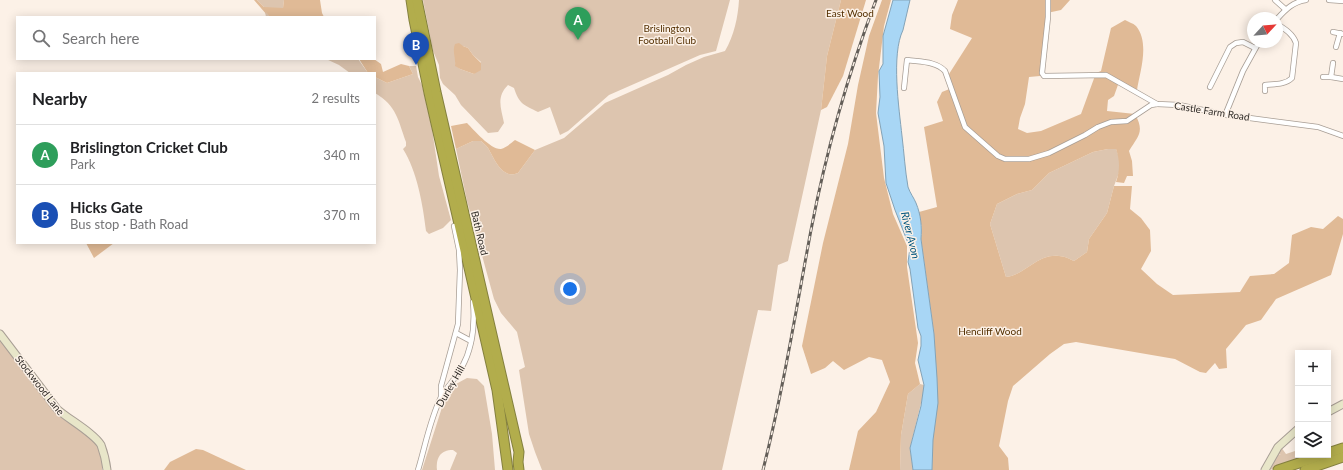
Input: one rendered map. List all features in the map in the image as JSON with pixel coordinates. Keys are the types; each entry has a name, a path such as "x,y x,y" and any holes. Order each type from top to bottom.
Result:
{"highway":[{"name":"Bath Road","path":"411,0 414,20 433,92 519,452 518,462 520,470"},
{"name":"Bath Road","path":"417,0 433,92 470,277 497,390 508,470"},
{"path":"1331,452 1343,448"},
{"path":"519,452 527,470"},
{"path":"1305,470 1343,457"},
{"path":"1278,470 1314,458"}],"street":[{"name":"Castle Farm Road","path":"1048,0 1048,17 1042,75 1106,75 1157,104 1179,105 1227,115 1318,127 1343,136"},
{"path":"1275,0 1285,9"},
{"path":"1283,12 1285,9 1298,2 1306,0"},
{"path":"1328,0 1343,1"},
{"path":"1265,91 1265,85 1285,83 1292,78 1296,43 1295,38 1283,28"},
{"path":"1333,32 1341,33 1336,47"},
{"path":"1210,87 1230,47 1236,42 1243,42 1247,44"},
{"path":"1227,115 1226,113 1243,72 1255,48"},
{"path":"904,88 907,60 934,64 942,68 945,71 965,127 998,156 1006,159 1019,160 1029,159 1049,153 1098,127 1111,122 1127,121 1151,105 1157,104"},
{"path":"1331,77 1333,63"},
{"path":"1323,77 1343,80"},
{"path":"441,398 442,386 456,333 460,270 459,250 454,226"},
{"name":"Durley Hill","path":"418,470 441,398 462,368 471,341 474,324 470,277"},
{"path":"456,333 471,341"},
{"name":"Stockwood Lane","path":"0,334 57,409 95,439 100,445 107,470"},
{"path":"1331,410 1343,404"},
{"path":"1267,467 1278,447 1295,432"}],"green space":[{"path":"254,0 257,0 264,7 283,8 284,0 320,0 324,16 269,16 265,11 267,15"},
{"path":"257,0 284,0 283,8 275,8 266,11 269,16 266,16 264,7"},
{"name":"Brislington Football Club","path":"423,0 730,0 716,51 700,55 609,95 568,131 560,135 550,107 538,112 529,108 520,101 514,88 508,85 504,89 500,103 504,123 498,132 488,133 461,105 455,95 443,84 440,78 439,65 433,51","holes":["463,46 468,48 481,62 474,74 460,69 455,65 456,59"]},
{"path":"739,0 841,0 827,56 821,110 788,261 778,265 771,311 758,310 722,470 542,470 529,434 519,370 525,367 517,332 501,313 494,299 467,201 456,149 473,141 481,141 487,147 503,171 512,174 518,173 535,150 564,138 605,103 704,57 725,51 735,26"},
{"name":"East Wood","path":"841,0 866,0 843,76 827,107 821,110 827,56"},
{"path":"882,0 891,0 884,26 878,76 876,113 884,178 893,214 907,246 907,267 918,343 915,363 920,384 908,394 901,435 900,470 849,470 858,431 876,412 890,382 882,360 869,357 844,370 833,361 825,368 811,374 802,346 823,243 848,144 858,85 869,36"},
{"name":"Hencliff Wood","path":"958,0 1070,0 1061,10 1047,13 1040,76 1029,77 1025,104 1018,129 1027,133 1041,131 1081,114 1096,73 1101,71 1111,28 1125,20 1136,26 1142,40 1143,57 1137,90 1119,82 1114,96 1108,100 1107,111 1135,114 1140,125 1139,134 1129,151 1132,161 1133,176 1127,176 1124,183 1116,182 1119,166 1116,149 1093,152 1049,173 1032,190 1017,194 997,204 990,224 1006,277 1051,256 1061,256 1074,261 1087,252 1089,239 1107,213 1114,186 1132,186 1130,209 1141,218 1150,230 1151,251 1141,269 1157,284 1173,295 1240,292 1250,276 1274,274 1289,263 1292,235 1311,227 1323,229 1338,216 1343,219 1343,234 1331,275 1276,299 1261,320 1246,325 1226,349 1227,368 1219,369 1215,363 1206,373 1200,372 1175,359 1076,342 1064,344 1050,354 1013,386 1008,401 999,446 1008,458 1009,470 932,470 934,334 921,239 922,229 919,212 937,207 924,127 943,121 937,102 942,92 952,88 949,74 972,38 950,29 952,15"},
{"path":"459,43 468,48 481,63 481,70 474,74 455,66 454,47 455,44"},
{"path":"328,60 359,60 367,72 349,72"},
{"path":"360,60 375,60 381,64 383,72 401,64 409,66 413,74 387,83 376,78 376,72 367,72"},
{"path":"409,66 416,66 418,77 422,85 432,129 439,176 451,220 443,228 429,234 426,231 416,178 403,149 406,146 406,142 396,114 388,103 376,94 376,78 387,83 413,74"},
{"path":"467,123 483,139 497,148 505,148 515,140 535,150 518,173 507,173 499,167 488,148 481,141 473,141 456,149 451,126"},
{"path":"1116,149 1119,157 1120,170 1107,213 1089,239 1087,252 1074,261 1061,256 1051,256 1006,277 990,224 997,204 1017,194 1032,190 1049,173 1093,152"},
{"path":"87,244 113,244 94,258"},
{"path":"0,340 58,415 91,439 98,446 102,458 102,470 0,470"},
{"path":"467,378 477,379 484,386 492,434 495,470 450,470 457,453 453,450 449,450 442,453 438,458 437,470 422,470 445,398 456,384"},
{"path":"920,384 924,385 924,391 910,448 913,470 900,470 901,435 908,394"},
{"path":"1281,447 1286,454 1295,451 1295,458 1306,458 1270,470 1277,454 1281,455 1277,453"},
{"path":"196,449 203,450 246,470 164,470 170,462"}],"water":[{"name":"River Avon","path":"893,0 910,0 897,53 897,82 907,181 920,216 921,239 934,334 938,403 933,440 932,470 913,470 910,448 921,406 924,385 918,360 921,346 921,336 918,328 908,262 910,248 886,183 884,146 878,113 880,97 879,71 883,64 883,36"}],"railway":[{"path":"763,470 783,380 817,201 831,142 856,56 876,0"}],"place":[{"name":"Brislington Cricket Club","path":"578,40"},
{"name":"Hicks Gate","path":"416,65"}]}
